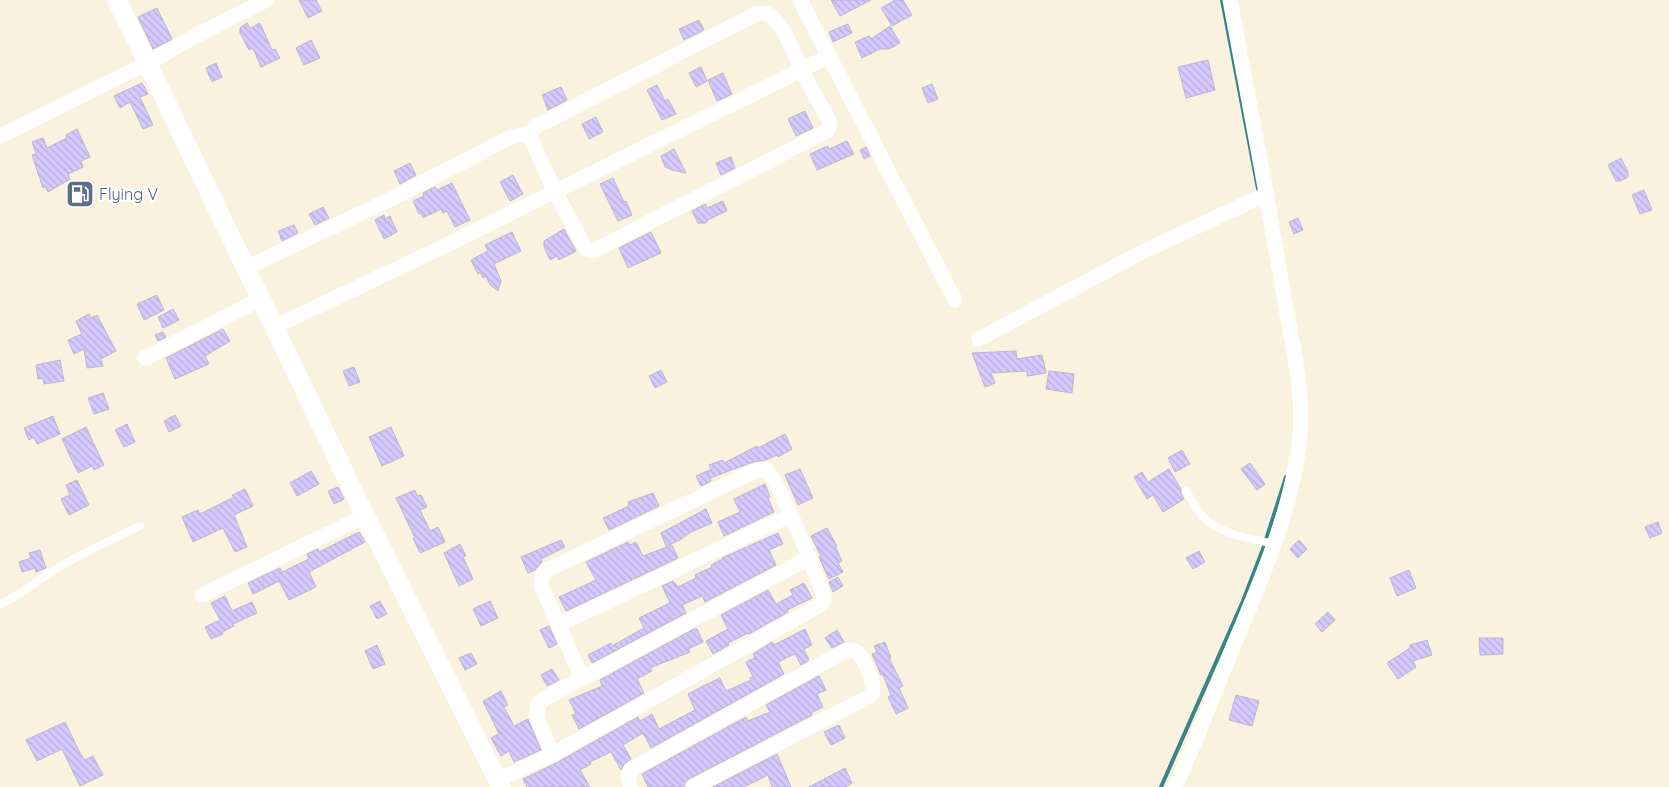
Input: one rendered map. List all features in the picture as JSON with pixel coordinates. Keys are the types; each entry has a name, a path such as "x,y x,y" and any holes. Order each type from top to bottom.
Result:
{"street":[{"path":"117,0 365,516 500,784 822,604 824,600 823,593 791,514 773,476 767,470 762,469 546,571 541,585 582,678"},
{"path":"0,136 266,0"},
{"path":"800,0 954,300"},
{"path":"1175,787 1250,608 1273,544 1292,482 1300,444 1301,415 1294,359 1267,194 1230,0"},
{"path":"246,268 387,201 511,138 531,133 540,124 756,14 766,13 773,16 780,26 830,124 827,131 593,251 586,249 555,192 531,139 531,133"},
{"path":"274,327 428,254 830,56"},
{"path":"979,339 1144,251 1267,194"},
{"path":"145,358 261,299"},
{"path":"558,625 791,514"},
{"path":"202,595 365,516"},
{"path":"553,754 537,718 538,704 545,698 808,558"},
{"path":"630,787 628,777 632,769 845,651 852,650 858,652 873,681 873,693 693,787"}],"lane":[{"path":"1186,491 1196,508 1209,522 1219,528 1273,544"},
{"path":"0,604 20,594 56,569 86,552 140,526"}],"building":[{"path":"299,0 316,0 322,11 308,18"},
{"path":"831,0 871,0 840,16"},
{"path":"895,0 903,0 912,15 892,26 881,8"},
{"path":"157,8 172,39 153,49 138,17"},
{"path":"699,20 704,30 684,40 679,29"},
{"path":"247,23 250,28 260,23 272,50 275,49 280,58 261,67 253,48 249,50 240,33 240,28"},
{"path":"848,24 852,33 833,42 829,32"},
{"path":"890,26 900,43 889,49 880,49 862,58 855,42 869,36 871,39"},
{"path":"311,40 320,58 304,65 296,48"},
{"path":"1208,60 1215,90 1186,98 1178,67"},
{"path":"216,63 222,77 212,82 206,68"},
{"path":"701,67 707,81 696,87 689,73"},
{"path":"723,73 732,94 717,101 708,80"},
{"path":"142,83 148,94 140,97 153,125 143,129 130,102 120,108 114,96"},
{"path":"932,84 938,99 928,103 922,88"},
{"path":"657,85 665,101 668,99 676,114 662,120 647,90"},
{"path":"561,87 567,100 548,110 542,95"},
{"path":"805,111 813,128 796,136 788,119"},
{"path":"596,117 603,132 589,139 582,124"},
{"path":"77,129 90,157 81,161 83,167 68,174 70,179 48,192 45,186 43,188 32,155 36,154 32,142 43,138 47,148 67,138 66,135"},
{"path":"847,141 854,154 817,170 810,154 828,146 829,149"},
{"path":"866,147 870,156 864,159 860,150"},
{"path":"674,149 686,173 665,167 661,156"},
{"path":"731,157 735,168 721,175 716,163"},
{"path":"1621,158 1628,172 1628,177 1616,181 1608,165"},
{"path":"410,163 416,175 400,184 394,171"},
{"path":"513,175 523,194 510,201 500,182"},
{"path":"613,178 632,215 618,221 600,184"},
{"path":"452,183 470,220 455,227 447,211 443,213 441,209 423,218 413,201 424,196 423,193 435,187 437,190"},
{"path":"1644,190 1652,210 1640,214 1632,195"},
{"path":"723,201 727,211 709,219 706,223 698,223 692,211 705,204 707,208"},
{"path":"323,207 329,218 315,225 309,214"},
{"path":"384,215 385,219 390,216 397,232 384,239 375,220"},
{"path":"1298,218 1303,230 1294,234 1289,222"},
{"path":"294,225 298,233 282,241 278,231"},
{"path":"564,229 576,251 559,260 557,256 550,260 544,247 544,241"},
{"path":"512,232 521,251 494,264 501,281 498,291 490,285 486,276 483,278 480,272 478,274 471,260 488,251 485,245"},
{"path":"651,232 661,253 628,268 619,248"},
{"path":"157,295 164,310 144,320 137,304"},
{"path":"173,309 179,320 163,328 158,317"},
{"path":"89,314 91,318 97,315 116,351 101,359 103,366 87,368 84,349 74,354 68,340 82,334 76,321"},
{"path":"223,329 230,341 205,356 209,364 175,379 166,358"},
{"path":"163,332 166,337 158,341 155,335"},
{"path":"1016,351 1017,359 1042,355 1046,373 1027,376 1027,371 991,373 995,383 985,387 972,353"},
{"path":"60,360 64,381 44,384 43,378 38,379 36,365"},
{"path":"354,367 360,382 349,386 343,371"},
{"path":"661,370 667,382 655,388 649,376"},
{"path":"1049,371 1074,374 1072,393 1046,389"},
{"path":"103,393 109,409 94,414 88,398"},
{"path":"175,415 181,426 169,432 164,421"},
{"path":"53,416 60,434 37,444 34,437 29,440 24,428"},
{"path":"127,424 135,442 124,447 115,430"},
{"path":"86,427 104,465 94,470 92,466 78,473 62,439"},
{"path":"391,427 404,456 382,466 369,437"},
{"path":"785,434 792,449 778,457 777,455 766,460 753,462 710,478 707,471 711,470 709,465 723,460 724,463"},
{"path":"1182,450 1190,464 1175,472 1168,458"},
{"path":"1250,463 1265,484 1257,490 1241,469"},
{"path":"800,469 813,498 798,505 785,475"},
{"path":"1169,469 1181,489 1184,499 1163,512 1153,495 1147,499 1134,477 1142,472 1148,482"},
{"path":"311,471 319,484 297,496 290,483"},
{"path":"707,471 711,481 701,486 696,476"},
{"path":"77,480 89,505 69,515 61,499 70,495 66,485"},
{"path":"765,484 774,512 724,536 718,522 740,512 734,499"},
{"path":"338,487 344,499 334,504 328,491"},
{"path":"245,489 253,506 234,515 247,547 235,552 223,528 193,542 182,517 198,510 200,514 234,497 232,495"},
{"path":"415,490 417,496 421,495 427,507 420,510 430,531 438,527 445,542 420,553 396,498"},
{"path":"653,493 659,506 609,530 603,518 629,506 628,502"},
{"path":"706,509 712,523 666,546 661,533"},
{"path":"1658,522 1662,533 1650,538 1645,527"},
{"path":"827,528 837,546 835,546 842,561 838,563 843,572 829,579 819,557 821,556 811,536"},
{"path":"359,532 365,542 309,572 316,587 289,600 279,581 253,594 248,583 280,568 282,572 309,559 307,554 318,549 319,552"},
{"path":"778,533 783,544 769,550 776,565 705,602 702,596 682,605 686,613 592,663 588,655 611,643 612,646 644,628 639,618 670,603 662,586 673,581 678,587 696,578 695,575 712,567 711,565 722,558"},
{"path":"561,540 565,547 541,559 542,562 535,570 528,573 521,557"},
{"path":"1299,540 1307,549 1298,558 1290,549"},
{"path":"628,542 630,545 636,542 643,556 672,545 678,558 566,611 559,597 596,580 586,562"},
{"path":"460,544 466,556 463,557 473,579 459,586 444,553"},
{"path":"40,550 46,568 36,572 35,568 22,572 19,562 31,558 29,553"},
{"path":"1199,551 1205,562 1193,569 1186,558"},
{"path":"1409,570 1416,588 1397,596 1390,578"},
{"path":"838,577 843,586 833,592 829,582"},
{"path":"804,583 812,598 787,610 788,612 749,634 728,643 729,645 713,654 706,641 728,629 721,615 768,590 776,604 793,595 790,590"},
{"path":"225,596 232,611 252,602 257,613 233,624 234,626 222,632 223,634 211,639 205,627 220,620 211,603"},
{"path":"380,601 387,614 377,619 370,606"},
{"path":"490,601 498,618 481,626 473,609"},
{"path":"1328,612 1335,620 1322,632 1315,624"},
{"path":"549,626 557,644 549,648 540,630"},
{"path":"697,629 703,642 688,649 690,652 650,668 652,671 637,679 644,693 579,729 572,715 576,714 569,700 602,686 600,680"},
{"path":"805,629 812,645 804,649 809,660 801,665 795,654 778,662 784,674 651,748 643,733 623,745 631,759 624,764 621,770 611,752 590,762 591,764 580,770 590,787 527,787 523,779 558,762 638,717 640,721 652,714 659,729 695,710 688,694 703,686 720,678 726,691 751,680 750,678 753,677 746,662 755,658 753,654 772,642 774,645"},
{"path":"837,630 844,642 832,648 825,638"},
{"path":"1479,638 1503,638 1503,654 1480,655"},
{"path":"1427,640 1432,655 1413,661 1416,667 1398,679 1387,663 1410,648 1410,645"},
{"path":"885,642 891,658 889,658 903,686 899,688 908,708 896,714 888,697 891,695 883,675 881,675 872,654 877,652 874,646"},
{"path":"377,645 385,664 373,669 365,651"},
{"path":"471,653 477,664 465,670 459,658"},
{"path":"552,669 559,680 547,686 541,675"},
{"path":"819,676 826,690 817,694 823,707 811,713 812,715 689,779 685,782 684,787 648,787 642,774 746,717 748,721 770,712 766,705"},
{"path":"501,691 508,705 504,707 514,726 528,719 541,750 514,762 509,751 501,756 491,738 499,734 483,701"},
{"path":"1236,695 1259,701 1252,726 1229,720"},
{"path":"65,722 81,755 85,760 93,756 103,775 80,786 62,749 37,761 26,740"},
{"path":"839,725 845,738 831,745 824,732"},
{"path":"777,754 791,787 772,787 768,775 744,787 713,787"},
{"path":"845,768 852,783 846,787 809,787"}],"waterway":[{"path":"1222,0 1258,189"},
{"path":"1161,787 1243,601 1263,549 1286,477"}],"place":[{"name":"Flying V","path":"80,194"}]}
